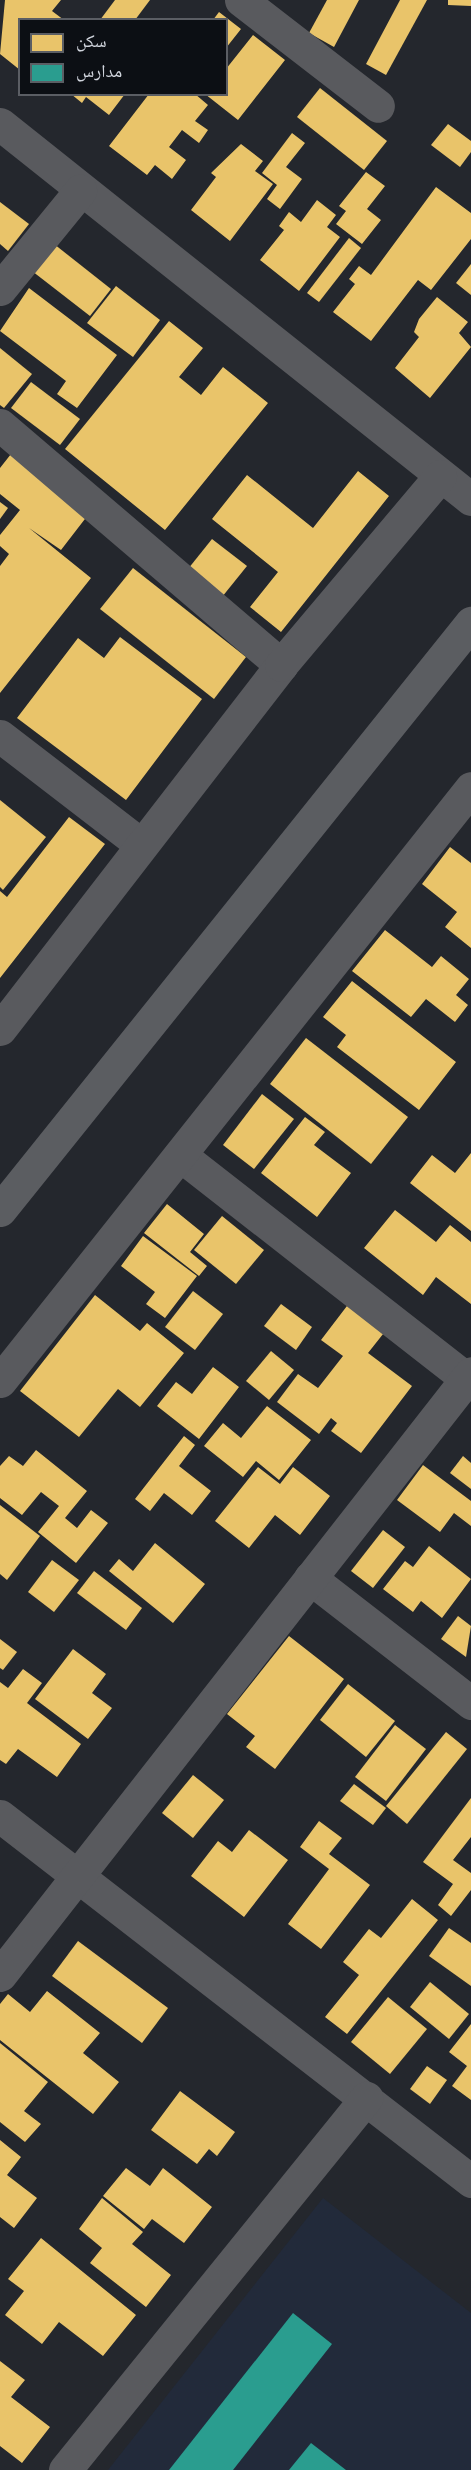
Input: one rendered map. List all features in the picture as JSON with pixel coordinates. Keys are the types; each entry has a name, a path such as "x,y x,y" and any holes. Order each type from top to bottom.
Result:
{"main road":[{"path":"0,1210 471,623"}],"street":[{"path":"241,0 378,106"},
{"path":"0,124 80,191 471,499"},
{"path":"0,289 80,191"},
{"path":"0,425 281,665"},
{"path":"0,1029 140,844 281,665 440,476"},
{"path":"0,736 140,844"},
{"path":"0,1381 471,788"},
{"path":"0,1975 469,1376 180,1155"},
{"path":"309,1578 471,1703"},
{"path":"0,1816 471,2181"},
{"path":"65,2470 366,2098"}],"shaded area":[{"path":"323,2198 471,2313 471,2470 108,2470"}],"building: سكن":[{"path":"5,0 61,0 52,11 61,18 18,18 18,68 0,54"},
{"path":"115,0 150,0 136,18 102,18"},
{"path":"327,0 359,0 334,47 309,33"},
{"path":"400,0 427,0 386,75 366,64"},
{"path":"448,0 471,0 471,6 448,5"},
{"path":"219,12 227,18 214,18"},
{"path":"228,19 241,29 228,45"},
{"path":"253,35 285,60 238,120 208,96 228,96 228,66"},
{"path":"320,88 387,141 364,170 297,117"},
{"path":"73,96 123,96 109,115 86,97 82,103"},
{"path":"147,96 197,96 208,105 195,121 208,130 199,143 182,130 169,147 186,160 172,179 155,165 147,175 109,146"},
{"path":"448,124 471,141 471,152 460,167 431,145"},
{"path":"292,133 305,143 286,167 302,179 280,209 267,199 277,185 262,173"},
{"path":"241,144 263,161 255,171 273,184 230,241 191,210 216,177 211,173"},
{"path":"366,172 385,186 367,209 381,220 362,244 336,224 346,211 339,206"},
{"path":"436,187 471,213 471,239 431,290 418,280 371,341 333,312 355,284 349,279 359,266 371,275"},
{"path":"317,200 336,215 327,227 340,237 299,291 260,260 284,230 279,226 289,212 301,222"},
{"path":"0,202 29,224 8,251 0,244"},
{"path":"349,238 361,248 319,302 307,293"},
{"path":"54,244 111,289 90,316 32,271"},
{"path":"471,264 471,295 456,283"},
{"path":"116,286 160,320 133,357 87,323"},
{"path":"29,288 117,355 77,408 57,394 66,381 0,331"},
{"path":"437,297 468,322 459,333 471,347 430,398 395,368 419,337 414,332 419,319"},
{"path":"169,321 203,348 179,377 201,395 223,367 268,403 165,530 65,449"},
{"path":"0,348 32,374 4,408 0,405"},
{"path":"31,382 80,419 60,445 11,408"},
{"path":"11,454 88,515 61,550 29,528 91,578 0,693 0,566 9,554 0,546 0,535 20,510 0,494 0,468"},
{"path":"358,471 389,496 281,632 250,607 278,572 212,519 247,475 313,528"},
{"path":"0,502 8,508 0,519"},
{"path":"212,539 247,566 222,597 188,569"},
{"path":"133,568 246,657 214,699 100,609"},
{"path":"120,637 202,699 126,800 17,718 78,638 104,658"},
{"path":"0,800 46,837 3,890 0,887"},
{"path":"69,817 105,844 0,978 0,891 7,897"},
{"path":"450,847 471,863 471,948 445,927 457,912 422,884"},
{"path":"385,930 432,967 441,956 469,979 456,995 468,1005 455,1022 426,999 411,1017 352,971"},
{"path":"352,981 456,1062 419,1110 337,1047 346,1035 323,1017"},
{"path":"306,1038 408,1117 371,1164 270,1084"},
{"path":"262,1094 294,1119 254,1169 223,1145"},
{"path":"305,1117 325,1132 314,1145 351,1173 317,1217 261,1173"},
{"path":"471,1153 471,1231 410,1183 432,1155 455,1173"},
{"path":"167,1204 204,1234 190,1252 207,1266 199,1276 144,1233"},
{"path":"395,1210 436,1242 450,1225 471,1242 471,1304 436,1277 423,1295 364,1248"},
{"path":"222,1216 264,1250 236,1284 194,1250"},
{"path":"143,1236 197,1276 165,1318 146,1304 155,1292 121,1266"},
{"path":"193,1291 223,1314 195,1350 165,1327"},
{"path":"95,1295 140,1331 147,1323 184,1353 140,1407 118,1389 79,1437 20,1391"},
{"path":"350,1302 387,1329 368,1353 412,1386 361,1453 331,1431 337,1423 331,1418 319,1434 277,1402 298,1374 318,1388 343,1356 321,1340"},
{"path":"281,1304 312,1327 296,1350 264,1326"},
{"path":"271,1351 294,1370 269,1400 246,1381"},
{"path":"213,1367 239,1387 199,1439 157,1406 176,1382 192,1394"},
{"path":"267,1406 311,1440 279,1480 256,1461 243,1477 204,1446 223,1423 241,1438"},
{"path":"184,1436 195,1445 179,1466 211,1491 192,1515 164,1493 150,1511 135,1499"},
{"path":"36,1450 87,1491 65,1518 77,1528 91,1510 108,1523 76,1563 38,1532 59,1506 41,1492 22,1515 0,1498 0,1466 9,1456 23,1466"},
{"path":"463,1456 471,1463 471,1489 450,1473"},
{"path":"423,1465 471,1501 471,1526 454,1513 440,1532 397,1500"},
{"path":"258,1467 280,1484 293,1467 330,1496 300,1535 275,1515 249,1548 215,1521"},
{"path":"0,1505 40,1536 7,1580 0,1574"},
{"path":"383,1530 405,1547 373,1588 351,1571"},
{"path":"155,1543 205,1584 173,1623 109,1571 119,1559 133,1571"},
{"path":"429,1546 471,1579 442,1618 421,1601 413,1612 383,1589 405,1561 413,1567"},
{"path":"52,1560 79,1580 54,1612 28,1592"},
{"path":"94,1571 142,1608 126,1630 77,1593"},
{"path":"458,1616 471,1626 466,1657 441,1639"},
{"path":"289,1636 344,1679 275,1769 246,1747 255,1736 227,1714"},
{"path":"0,1639 17,1652 3,1670 0,1668"},
{"path":"73,1649 106,1674 92,1693 112,1708 88,1739 35,1699"},
{"path":"23,1669 42,1683 27,1703 81,1744 57,1777 18,1749 6,1764 0,1760 0,1682 8,1688"},
{"path":"348,1684 395,1721 366,1757 320,1720"},
{"path":"395,1725 426,1749 386,1801 355,1777"},
{"path":"446,1732 467,1749 407,1824 386,1806"},
{"path":"193,1775 224,1800 193,1838 162,1813"},
{"path":"354,1784 386,1808 373,1825 340,1801"},
{"path":"471,1798 471,1837 453,1860 471,1873 471,1890 451,1916 438,1905 453,1884 423,1862"},
{"path":"319,1821 342,1838 329,1854 370,1885 321,1949 288,1924 329,1869 300,1847"},
{"path":"249,1830 288,1860 244,1917 191,1876 218,1841 232,1852"},
{"path":"412,1899 438,1920 347,2034 325,2017 359,1975 343,1962 369,1929 381,1938"},
{"path":"449,1928 471,1943 471,1986 429,1956"},
{"path":"78,1941 168,2008 142,2043 52,1976"},
{"path":"430,1982 469,2014 449,2039 410,2007"},
{"path":"47,1991 100,2033 83,2053 119,2082 93,2114 0,2040 0,2004 8,1994 30,2012"},
{"path":"388,1997 427,2029 390,2074 351,2042"},
{"path":"471,2024 471,2100 452,2086 467,2066 449,2052"},
{"path":"0,2043 48,2082 24,2111 41,2124 25,2142 0,2122"},
{"path":"427,2066 447,2080 430,2104 410,2089"},
{"path":"180,2091 235,2132 217,2156 209,2149 197,2164 151,2130"},
{"path":"0,2140 21,2157 7,2175 37,2198 14,2228 0,2217"},
{"path":"126,2168 150,2186 163,2168 212,2207 184,2243 152,2219 144,2229 103,2196"},
{"path":"102,2198 143,2232 132,2244 171,2275 146,2307 90,2263 102,2248 79,2229"},
{"path":"41,2238 136,2315 103,2356 59,2322 42,2344 5,2315 24,2291 8,2279"},
{"path":"0,2361 25,2380 11,2397 50,2427 22,2463 0,2446"}],"building: مدارس":[{"path":"293,2313 332,2344 233,2470 169,2470"},
{"path":"311,2443 346,2470 289,2470"}]}
